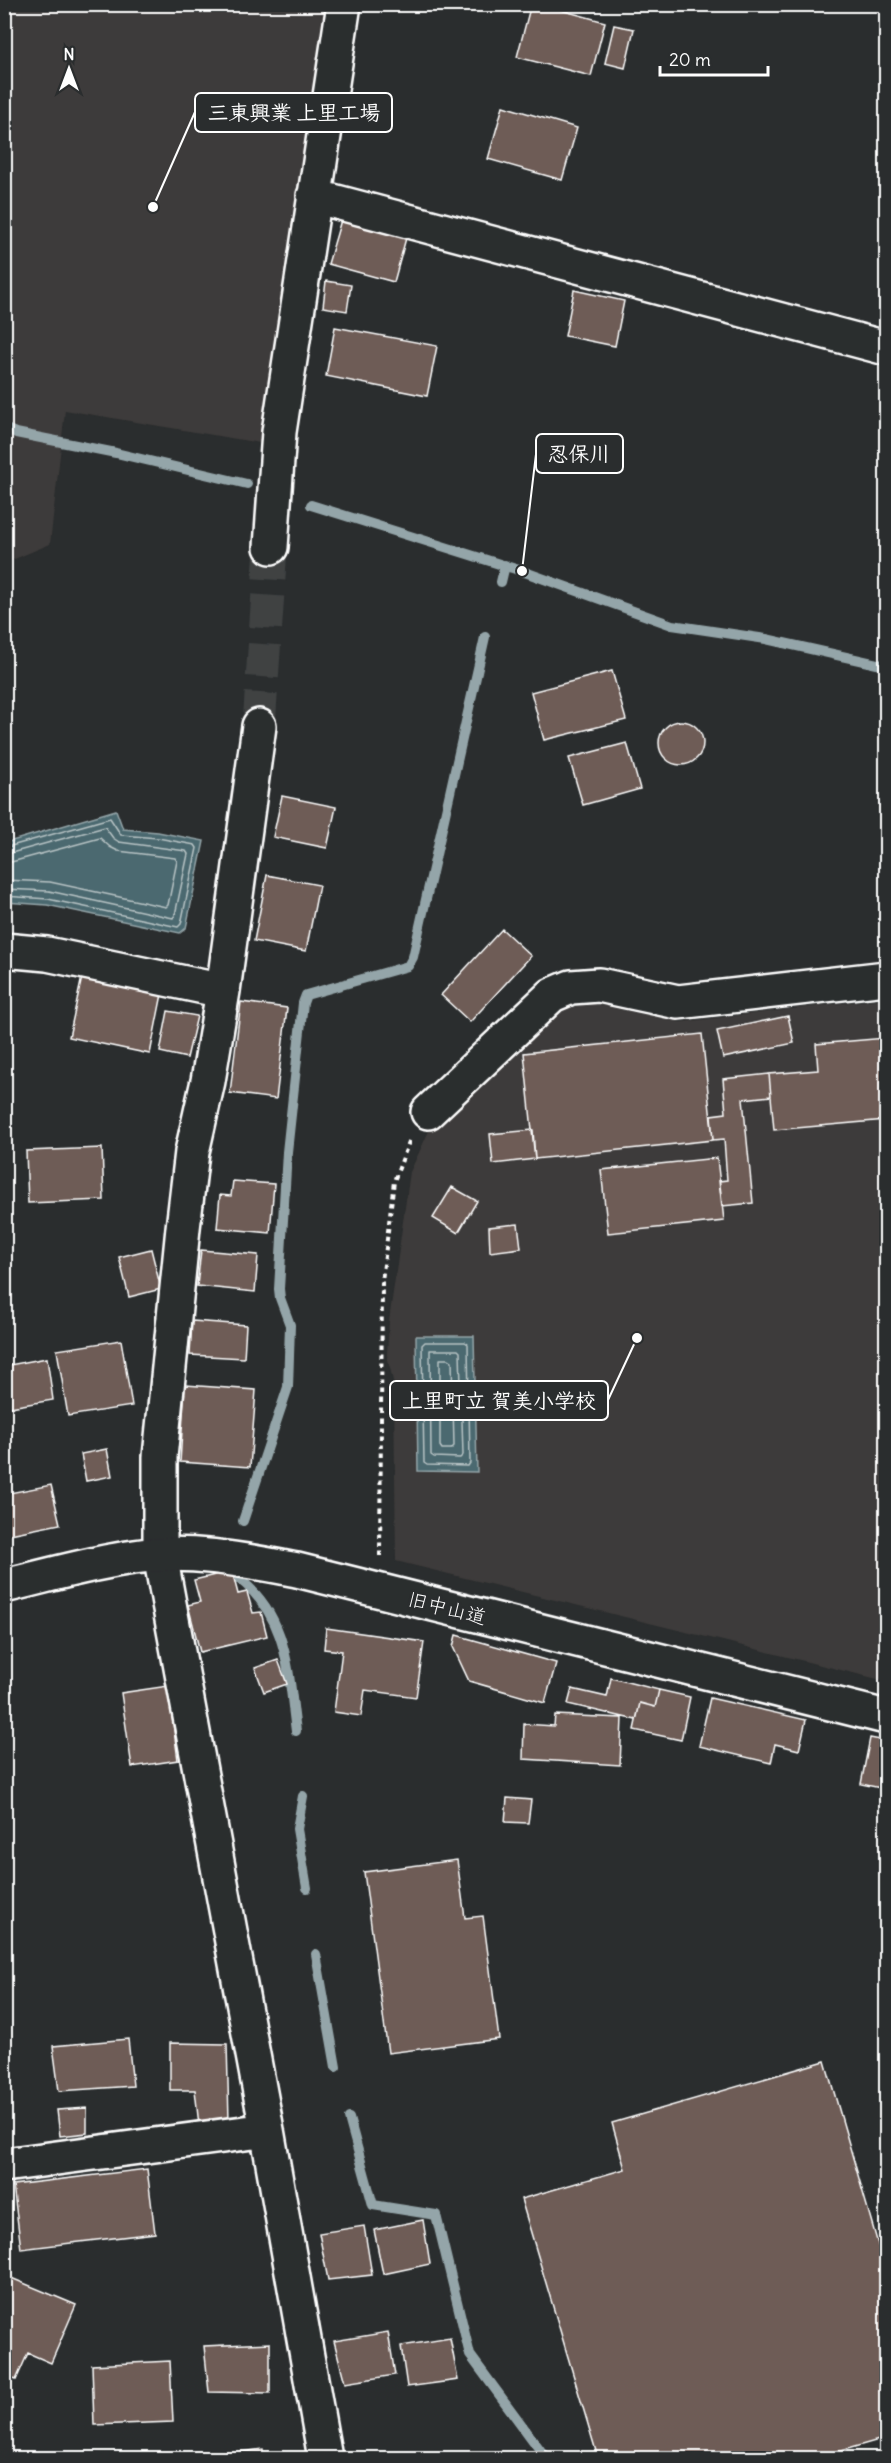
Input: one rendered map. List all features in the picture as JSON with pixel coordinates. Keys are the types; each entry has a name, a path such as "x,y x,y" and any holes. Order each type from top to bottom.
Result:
{"street":[{"path":"271,547 278,441 344,4"},
{"path":"314,196 886,348"},
{"path":"259,726 223,991 208,1081 192,1152 160,1457 160,1555 267,2130 325,2458"},
{"path":"4,950 47,954 223,991"},
{"path":"422,1118 552,995 571,987 599,985 678,1002 886,978"},
{"name":"旧中山道","path":"4,1586 135,1556 221,1556 372,1589 886,1717"},
{"path":"4,2165 267,2130"}],"path":[{"path":"372,1589 381,1549 382,1281 394,1181 406,1145 422,1118"}],"shaded area":[{"path":"332,4 266,444 65,410 50,544 5,563 5,5"},
{"path":"886,998 886,1681 396,1561 394,1385 387,1355 389,1321 410,1172 429,1131 520,1038 554,1011 591,1003 681,1022"}],"water":[{"path":"116,810 123,829 158,832 204,841 186,928 180,933 47,905 5,902 5,843"},
{"path":"416,1336 474,1336 477,1472 418,1471"}],"building":[{"path":"531,4 539,4 605,22 591,76 517,57"},
{"path":"614,25 634,29 625,68 605,63"},
{"path":"503,106 577,128 562,180 488,159"},
{"path":"341,220 406,238 394,282 328,264"},
{"path":"326,281 351,285 347,311 323,307"},
{"path":"574,290 624,301 615,346 565,336"},
{"path":"335,327 437,346 427,396 326,376"},
{"path":"612,671 626,720 544,740 531,692"},
{"path":"681,721 697,727 703,743 697,759 681,765 665,759 659,743 665,727"},
{"path":"627,743 640,789 583,805 569,758"},
{"path":"282,796 336,807 327,848 273,837"},
{"path":"267,875 319,885 306,951 254,941"},
{"path":"502,929 531,956 470,1022 441,995"},
{"path":"82,977 162,994 150,1054 69,1037"},
{"path":"241,1002 287,1008 276,1099 230,1093"},
{"path":"168,1011 197,1016 187,1058 160,1052"},
{"path":"788,1016 794,1043 723,1058 717,1031"},
{"path":"702,1034 713,1140 535,1159 524,1053"},
{"path":"886,1038 886,1120 774,1130 769,1074 818,1070 816,1044"},
{"path":"769,1074 771,1096 743,1099 753,1203 722,1206 719,1181 727,1180 724,1139 713,1140 711,1115 726,1113 723,1079"},
{"path":"533,1130 535,1159 493,1164 490,1134"},
{"path":"102,1148 104,1200 28,1203 26,1151"},
{"path":"717,1158 724,1221 608,1233 601,1170"},
{"path":"233,1181 274,1184 270,1233 217,1228 220,1195 231,1196"},
{"path":"452,1187 477,1201 458,1233 433,1218"},
{"path":"518,1224 521,1248 490,1252 489,1227"},
{"path":"151,1249 161,1289 129,1297 119,1257"},
{"path":"201,1250 258,1255 255,1292 197,1286"},
{"path":"192,1321 246,1325 244,1358 190,1355"},
{"path":"121,1340 132,1406 68,1416 57,1350"},
{"path":"47,1358 53,1400 4,1408 4,1366"},
{"path":"185,1385 256,1390 250,1467 180,1462"},
{"path":"107,1449 112,1476 86,1481 81,1454"},
{"path":"51,1485 60,1524 5,1535 4,1494"},
{"path":"232,1571 238,1594 247,1592 253,1613 261,1612 267,1636 200,1652 188,1605 200,1602 194,1580"},
{"path":"326,1628 424,1642 416,1697 365,1690 361,1716 334,1712 342,1651 324,1649"},
{"path":"456,1635 556,1663 545,1703 469,1681 453,1647"},
{"path":"278,1660 287,1684 264,1692 255,1668"},
{"path":"611,1678 659,1690 655,1707 640,1703 636,1720 568,1704 572,1689 607,1697"},
{"path":"168,1686 178,1760 132,1767 121,1693"},
{"path":"659,1690 690,1697 681,1740 634,1730 640,1703 655,1707"},
{"path":"710,1698 806,1720 799,1750 775,1744 771,1763 699,1746"},
{"path":"555,1715 622,1718 620,1765 523,1759 524,1724 554,1726"},
{"path":"870,1738 886,1741 886,1789 861,1784"},
{"path":"507,1798 531,1800 528,1823 505,1822"},
{"path":"457,1860 465,1918 483,1916 499,2039 388,2053 364,1872"},
{"path":"128,2039 133,2086 59,2091 53,2046"},
{"path":"170,2043 227,2044 229,2121 199,2125 195,2090 170,2090"},
{"path":"825,2061 886,2272 886,2438 816,2458 598,2458 521,2199 625,2169 612,2123"},
{"path":"87,2108 87,2133 60,2136 57,2110"},
{"path":"147,2169 155,2233 21,2249 13,2185"},
{"path":"423,2220 430,2264 383,2274 374,2230"},
{"path":"364,2226 372,2275 328,2280 319,2233"},
{"path":"4,2275 76,2305 51,2363 28,2353 16,2380 4,2375"},
{"path":"388,2332 395,2375 345,2383 334,2341"},
{"path":"450,2338 458,2380 407,2387 401,2346"},
{"path":"270,2343 270,2393 209,2392 204,2346"},
{"path":"170,2361 173,2422 94,2425 92,2365"},
{"path":"263,2449 264,2458 198,2458"},
{"path":"886,2453 886,2458 869,2458"}],"waterway":[{"path":"4,428 16,433 116,453 247,484"},
{"path":"311,505 522,571 672,625 766,639 886,666"},
{"path":"501,582 505,565"},
{"path":"243,1521 288,1387 290,1325 279,1289 287,1152 303,1003 306,995 408,966 413,957 485,637"},
{"path":"237,1577 254,1592 267,1609 276,1627 288,1667 296,1731"},
{"path":"303,1796 297,1829 307,1888"},
{"path":"316,1954 336,2067"},
{"path":"349,2118 373,2205 436,2215 470,2355 546,2458"}],"tunnel":[{"path":"259,726 271,547"}],"place":[{"name":"三東興業 上里工場","path":"153,207"},
{"name":"忍保川","path":"522,571"},
{"name":"上里町立 賀美小学校","path":"637,1338"}]}
